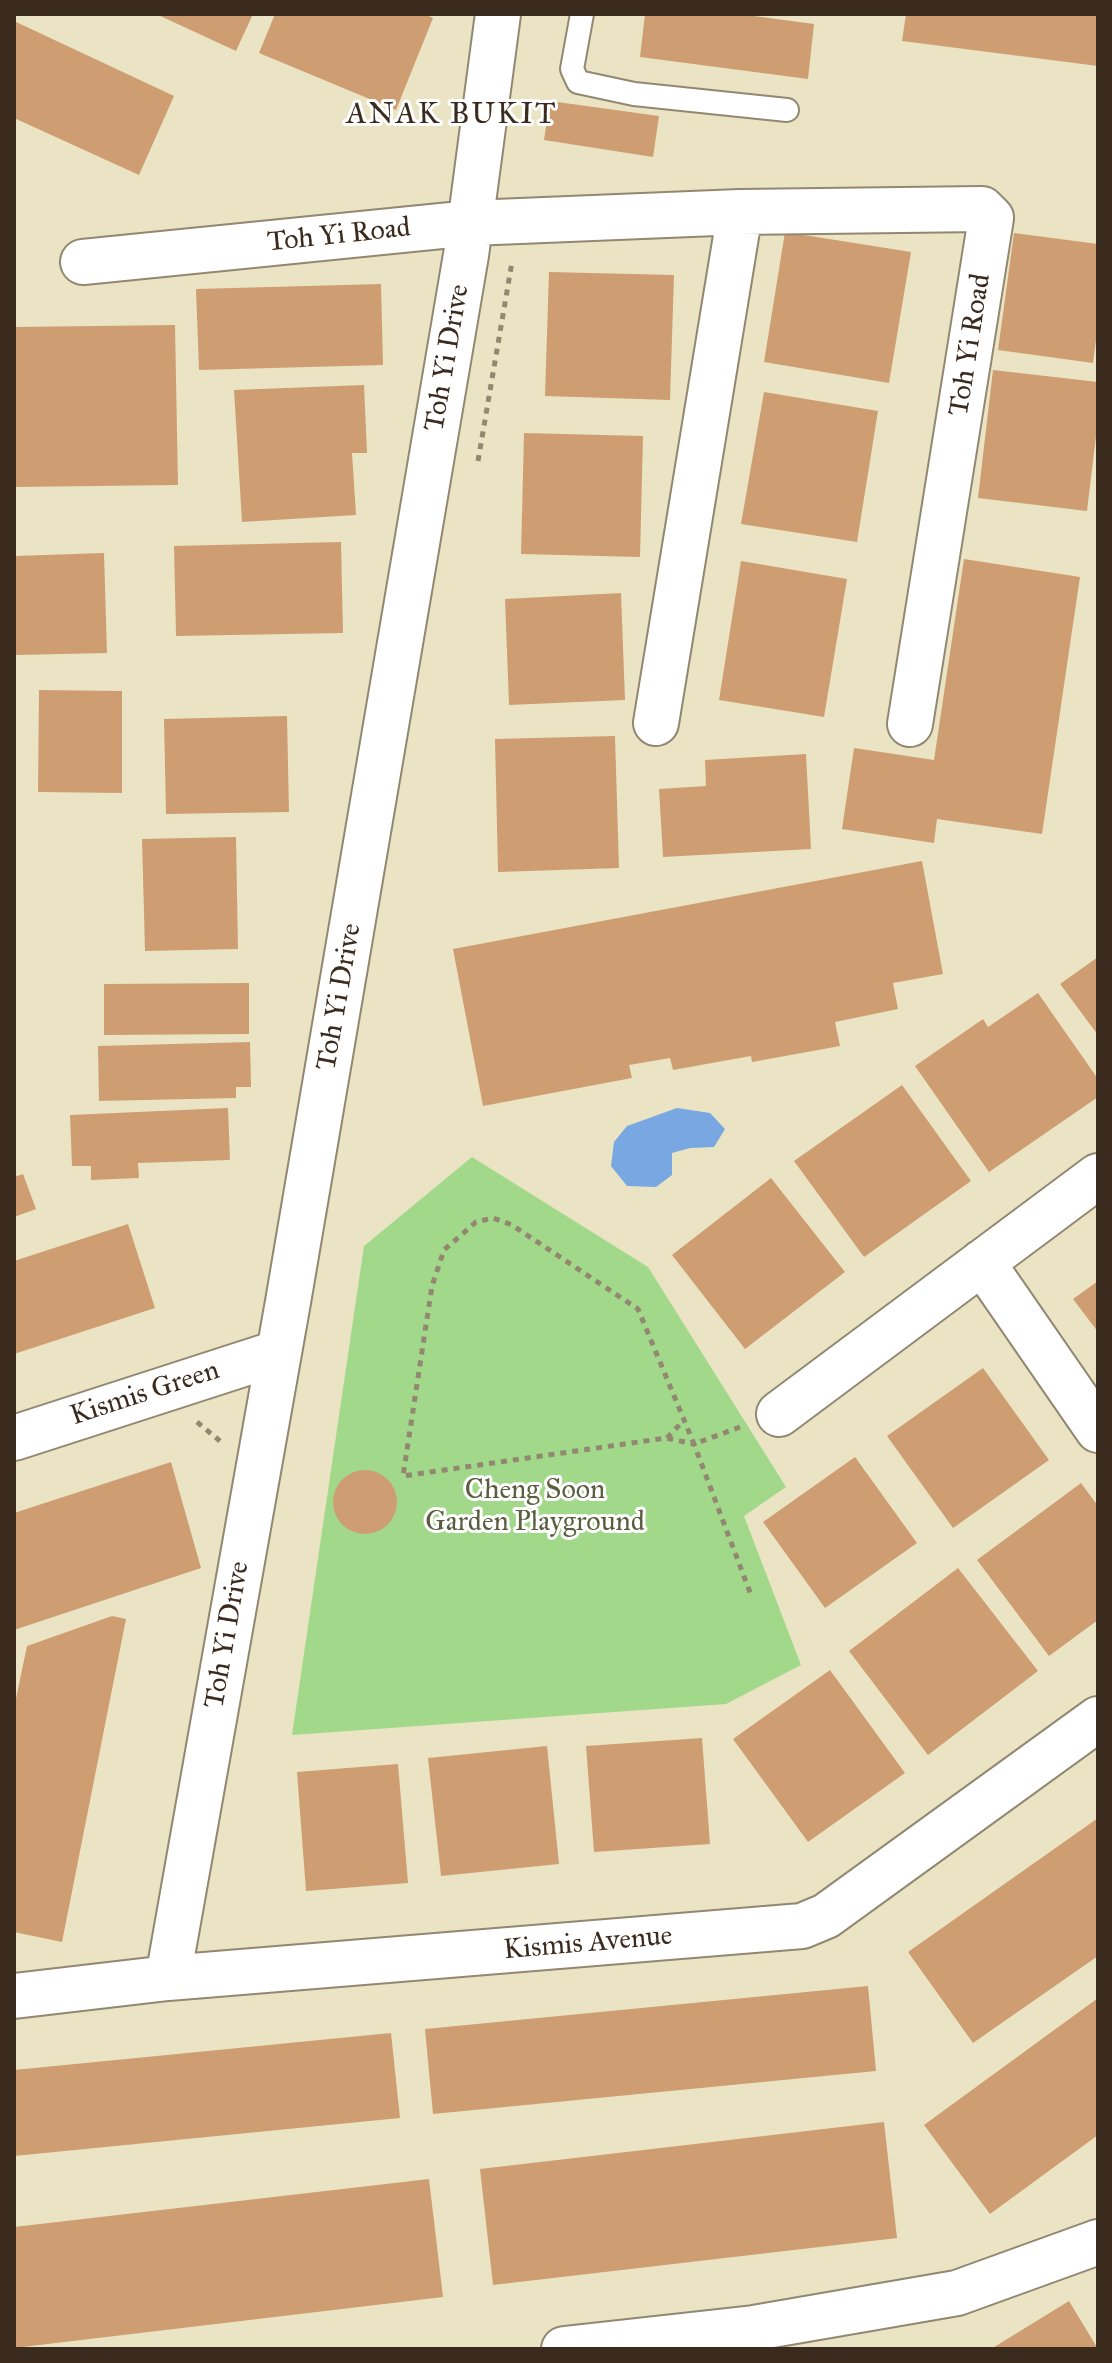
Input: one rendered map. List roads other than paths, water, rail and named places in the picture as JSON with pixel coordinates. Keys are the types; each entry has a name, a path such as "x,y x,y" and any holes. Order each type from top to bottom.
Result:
{"street":[{"name":"Toh Yi Drive","path":"168,1978 471,223 498,14"},
{"name":"Toh Yi Road","path":"83,262 471,223 740,212 982,209 991,218 910,724"},
{"path":"656,723 740,212"},
{"path":"779,1414 1098,1176"},
{"path":"982,1262 1098,1430"},
{"name":"Kismis Green","path":"14,1438 277,1353"},
{"name":"Kismis Avenue","path":"14,1996 168,1978 815,1923 1098,1719"},
{"path":"564,2349 755,2339 957,2293 1098,2242"}],"lane":[{"path":"582,14 572,69 578,82 634,94 787,110"}],"water":[{"path":"677,1108 710,1113 725,1129 714,1147 690,1148 672,1153 672,1175 656,1187 627,1186 611,1166 614,1142 627,1126"}],"district":[{"name":"ANAK BUKIT","path":"452,116"}],"park label":[{"name":"Cheng Soon Garden Playground","path":"535,1507"}]}
